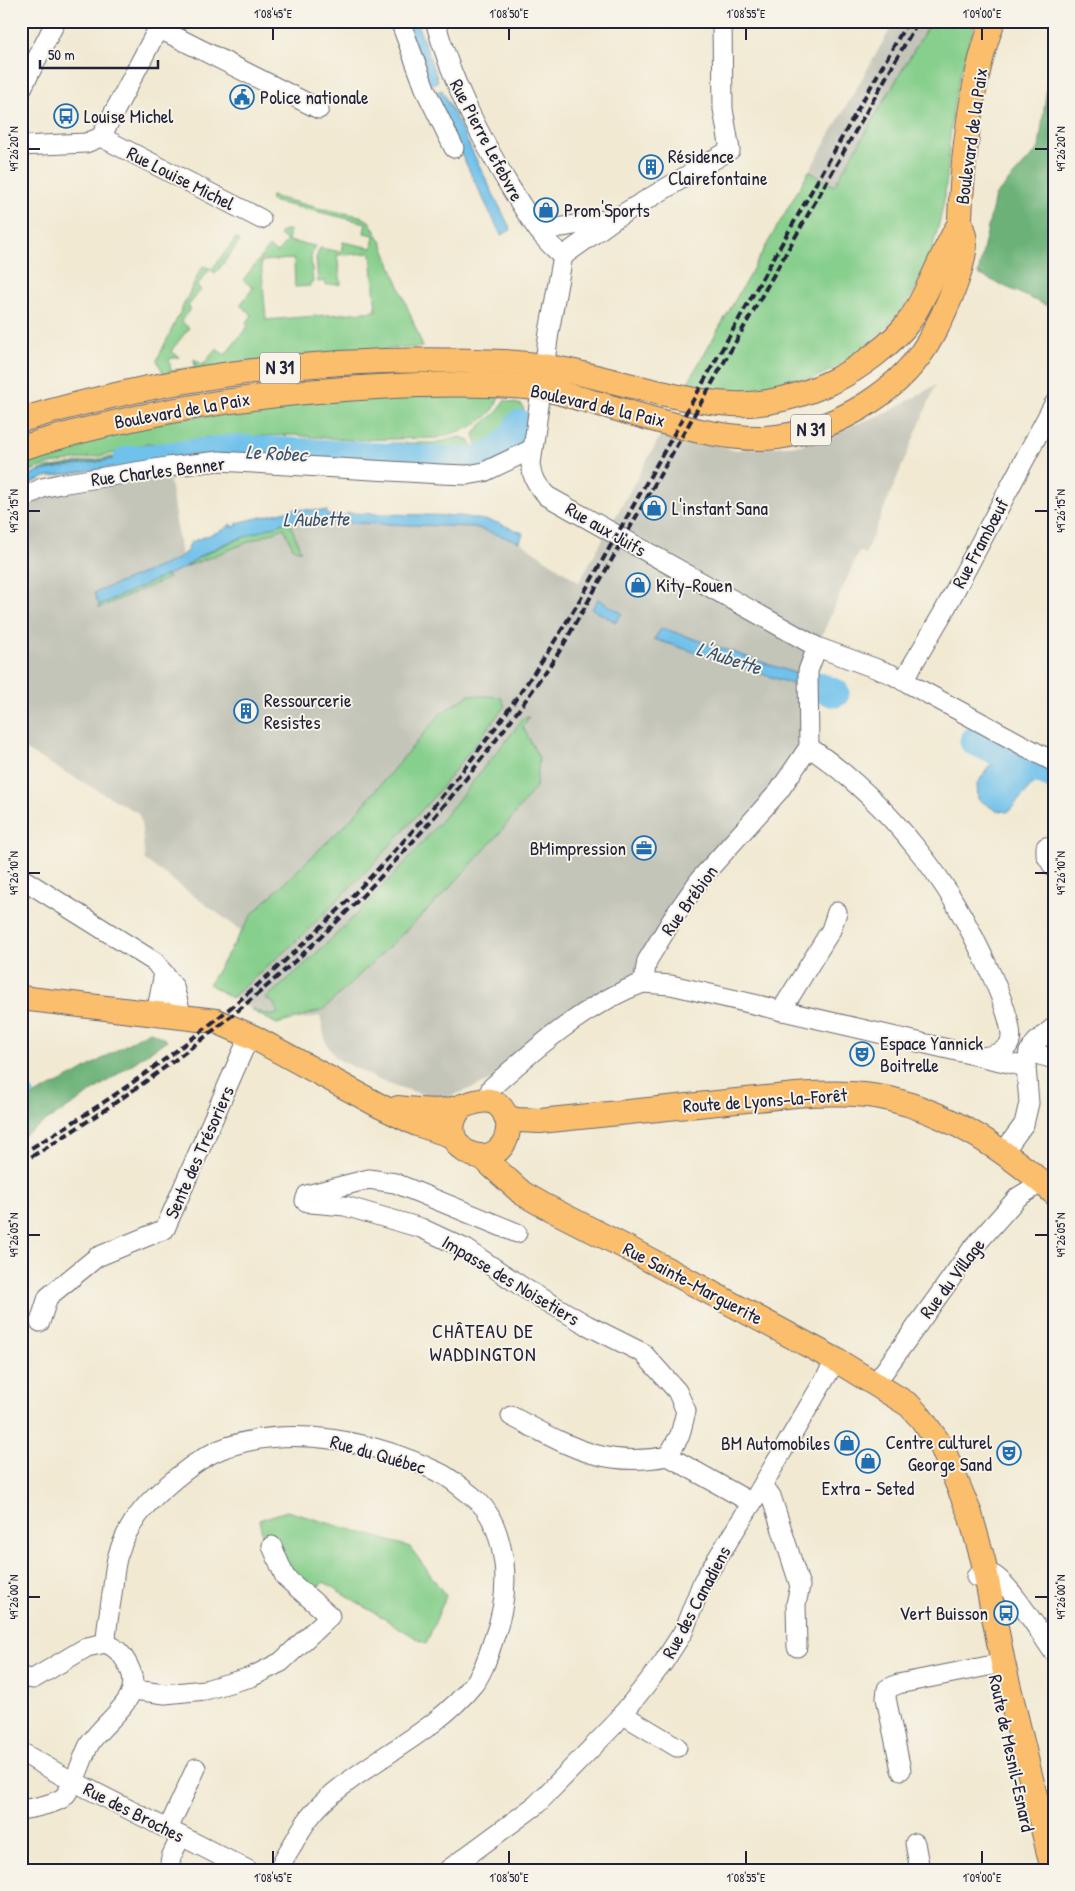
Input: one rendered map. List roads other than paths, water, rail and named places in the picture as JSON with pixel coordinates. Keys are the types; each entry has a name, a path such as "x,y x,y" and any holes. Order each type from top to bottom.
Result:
{"main road":[{"name":"Boulevard de la Paix","path":"21,448 103,424 203,405 336,389 421,384 542,388 732,437 776,437 822,427 866,405 905,373 932,337 950,297 962,262 965,243 960,223 972,104 987,37 993,21"},
{"name":"Boulevard de la Paix","path":"21,420 98,399 239,372 400,360 466,360 544,365 675,396 734,404 767,401 810,390 832,382 853,370 883,347 909,321 960,223"},
{"path":"21,998 216,1021 252,1037 417,1124 453,1136"},
{"name":"Route de Lyons-la-Forêt","path":"498,1140 517,1120 540,1121 654,1108 833,1093 889,1099 956,1125 1002,1154 1047,1188"},
{"path":"380,1106 424,1111 462,1106 470,1102 488,1101 502,1110 498,1140 474,1155 461,1148 453,1136 453,1120 462,1106"},
{"name":"Rue Sainte-Marguerite","path":"498,1140 510,1183 543,1205 836,1360 875,1384 914,1429 949,1487 967,1535 979,1577"},
{"name":"Route de Mesnil-Esnard","path":"979,1577 998,1664 1037,1870"},
{"name":"Route de Mesnil-Esnard","path":"998,1664 1052,1870"}],"street":[{"path":"21,90 56,21"},
{"path":"400,21 426,91 454,148"},
{"name":"Rue Pierre Lefebvre","path":"435,21 446,63 458,91 491,155 539,231 563,256"},
{"path":"544,365 563,256 616,218 730,150 723,109 722,21"},
{"path":"21,146 86,143 101,138 160,25 319,109"},
{"name":"Rue Louise Michel","path":"101,138 261,219"},
{"path":"539,231 616,218"},
{"name":"Rue aux Juifs","path":"544,365 532,449 532,473 537,485 547,496 817,647 891,674 1054,762"},
{"name":"Rue Frambœuf","path":"903,681 943,613 1054,404"},
{"name":"Rue Charles Benner","path":"21,499 42,488 60,484 218,461 283,463 441,474 476,474 532,449"},
{"path":"817,647 807,683 809,747 875,803 917,848 956,905 991,974 1011,1028 1011,1040 1005,1048 985,1057"},
{"name":"Rue Brébion","path":"643,983 647,962 681,907 702,878 779,791 809,747"},
{"path":"1054,846 1046,847 1046,855 1054,868"},
{"path":"21,878 155,962 174,987 182,1017"},
{"path":"781,1011 831,930 837,912"},
{"path":"156,1014 164,973"},
{"path":"488,1101 491,1088 558,1033 614,994 643,983 670,985 985,1057 1054,1060"},
{"path":"1002,1154 1024,1124 1029,1091 1027,1059 1036,1042 1054,1027"},
{"name":"Sente des Trésoriers","path":"40,1322 48,1297 97,1257 165,1230 241,1055 247,1042 252,1037"},
{"name":"Impasse des Noisetiers","path":"518,1233 395,1183 369,1179 329,1191 311,1193 307,1195 305,1200 311,1203 345,1206 421,1228 466,1248 524,1288 587,1325 644,1353 677,1391 686,1411 680,1435 668,1456"},
{"name":"Rue du Village","path":"875,1384 972,1248 1018,1197 1047,1188"},
{"name":"Rue des Canadiens","path":"448,1870 536,1805 622,1714 663,1663 684,1632 703,1582 757,1495 836,1360"},
{"path":"511,1416 574,1449 616,1461 646,1461 668,1456 757,1495 770,1496 800,1586 796,1604 797,1647"},
{"name":"Rue du Québec","path":"106,1643 117,1556 130,1528 144,1507 161,1490 202,1460 226,1448 286,1436 314,1437 370,1448 403,1457 441,1473 481,1502 494,1523 501,1543 506,1580 498,1627 486,1663 474,1684 430,1725 393,1752 357,1774 327,1798 301,1830 279,1870"},
{"path":"134,1690 165,1694 205,1690 250,1677 281,1662 330,1616 285,1577 272,1546"},
{"path":"979,1577 990,1574 996,1576 1011,1591 1054,1653"},
{"path":"21,1677 33,1679 87,1647 106,1643 123,1655 134,1675 134,1690 126,1703 95,1734 63,1798 21,1810"},
{"name":"Route de Mesnil-Esnard","path":"901,1770 886,1698 887,1689 898,1684 998,1664"},
{"path":"622,1714 678,1747"},
{"name":"Rue des Broches","path":"21,1752 248,1870"},
{"path":"169,1870 175,1833 196,1768"},
{"path":"915,1843 920,1870"}],"water":[{"path":"405,21 416,21 438,81 428,86"},
{"path":"442,90 511,230 501,235 432,94"},
{"path":"515,423 524,425 517,439 502,453 482,464 479,455 500,443"},
{"path":"215,445 253,445 253,454 169,460 169,451"},
{"path":"288,447 357,450 357,460 290,456"},
{"path":"361,450 454,459 476,456 479,465 463,467 360,460"},
{"path":"164,451 164,460 45,477 21,488 21,479 39,471"},
{"path":"295,509 327,511 327,515 346,516 347,513 461,516 495,522 523,533 520,542 474,527 289,521 224,544 202,555 183,568 99,605 94,593 176,560 187,551 191,542 223,530 231,524 231,527 237,526 237,523"},
{"path":"598,599 622,613 616,622 592,609"},
{"path":"662,628 800,675 802,687 654,639"},
{"path":"990,765 1004,766 1037,780 1008,812 995,810 978,799 977,784"}],"waterway":[{"name":"Le Robec","path":"127,461 234,449 471,462 487,457 500,449 511,438 520,424"},
{"name":"L'Aubette","path":"817,686 835,693"},
{"name":"L'Aubette","path":"974,741 1054,776"},
{"path":"21,1079 32,1093"}],"railway":[{"path":"21,1154 106,1101 187,1043 264,980 337,912 405,839 469,763 528,682 581,598 908,21"},
{"path":"21,1163 103,1111 180,1056 252,998 321,937 385,872 446,803 505,728 561,649 918,21"}],"place":[{"name":"Police nationale","path":"242,97"},
{"name":"Louise Michel","path":"66,116"},
{"name":"Résidence Clairefontaine","path":"651,167"},
{"name":"Prom'Sports","path":"546,210"},
{"name":"L'instant Sana","path":"654,508"},
{"name":"Kity-Rouen","path":"638,585"},
{"name":"Ressourcerie Resistes","path":"246,711"},
{"name":"BMimpression","path":"644,848"},
{"name":"Espace Yannick Boitrelle","path":"862,1054"},
{"name":"BM Automobiles","path":"847,1443"},
{"name":"Centre culturel George Sand","path":"1009,1453"},
{"name":"Extra - Seted","path":"868,1461"},
{"name":"Vert Buisson","path":"1006,1613"}],"district":[{"name":"CHÂTEAU DE WADDINGTON","path":"483,1342"}]}
